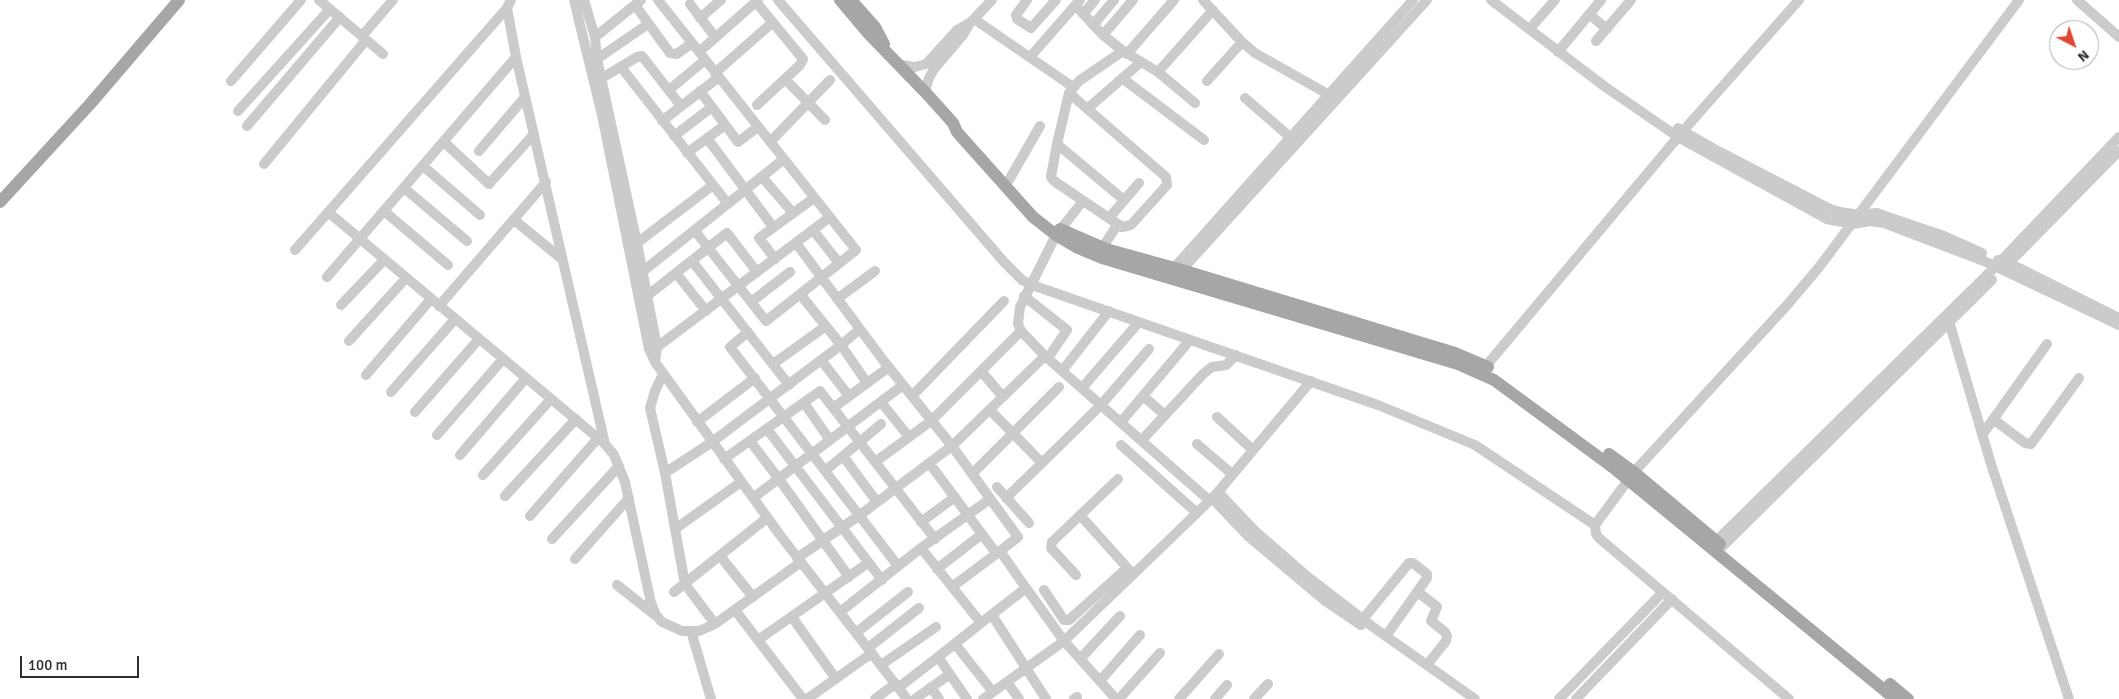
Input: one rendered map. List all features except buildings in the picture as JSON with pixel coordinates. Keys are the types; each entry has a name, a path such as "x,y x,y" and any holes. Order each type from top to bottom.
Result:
{"main road":[{"path":"840,0 867,32 925,91 953,123 957,132 1033,217 1058,232 1078,248 1102,258 1475,370 1494,380 1631,476"},
{"path":"851,0 875,27 889,53"},
{"path":"0,191 172,1"},
{"path":"0,202 91,103 172,1"},
{"path":"953,123 963,126 1009,180 1058,232 1102,248 1178,269 1455,354 1499,373 1631,476 1895,699"},
{"path":"1716,547 1908,699"}],"street":[{"path":"231,81 302,0"},
{"path":"319,0 383,54"},
{"path":"264,164 393,0"},
{"path":"574,0 602,115 649,349 655,362 767,518 857,632 906,699"},
{"path":"584,0 595,37 597,59 638,243 657,347 655,362"},
{"path":"658,0 856,250 766,321 695,231"},
{"path":"700,18 721,0"},
{"path":"778,0 1015,274 1139,322 1378,405 1475,445 1596,525"},
{"path":"925,91 934,69 963,35 972,21 992,0"},
{"path":"1027,0 1016,15 1017,19 1031,28 1056,0"},
{"path":"1083,14 1095,0"},
{"path":"1093,25 1114,0"},
{"path":"1103,35 1133,0"},
{"path":"972,21 1030,57 1071,90 1087,109 1167,180 1167,185 1131,225 1122,227 1054,182 1051,177 1056,144 1071,90 1125,53 1174,0"},
{"path":"1203,0 1242,42 1260,57 1333,97"},
{"path":"1178,269 1290,137 1333,97 1413,0"},
{"path":"1178,269 1333,97 1426,0"},
{"path":"1490,0 1560,49"},
{"path":"1501,0 1604,86 1680,134 1827,218 1853,224 1870,221 1884,223 2002,265 2021,269 2119,318"},
{"path":"1533,25 1555,0"},
{"path":"1560,49 1601,0"},
{"path":"1486,366 1680,134 1799,0"},
{"path":"1789,699 1599,538 1596,534 1596,525 1631,476 1788,304 1853,224 2019,0"},
{"path":"2077,0 2119,37"},
{"path":"669,90 702,56 715,37 757,1 803,59 800,65 757,105"},
{"path":"1596,41 1629,1"},
{"path":"595,37 638,2 648,24 666,49 673,55 692,43"},
{"path":"1030,57 1078,3 1083,14 1103,35 1125,53 1158,72 1195,103"},
{"path":"509,4 516,57 546,182 602,441"},
{"path":"296,250 509,4"},
{"path":"690,4 715,37"},
{"path":"238,111 330,9"},
{"path":"1158,72 1213,10"},
{"path":"1589,14 1607,29"},
{"path":"247,126 340,17"},
{"path":"901,65 915,68 926,64 957,30 972,21"},
{"path":"662,121 700,92 773,22"},
{"path":"597,59 648,24"},
{"path":"1207,81 1242,42"},
{"path":"602,78 642,56 681,106"},
{"path":"327,277 516,57"},
{"path":"1087,109 1141,62"},
{"path":"621,66 728,204"},
{"path":"1122,78 1204,140"},
{"path":"785,79 825,120"},
{"path":"770,142 830,80"},
{"path":"700,92 738,142 758,127"},
{"path":"479,151 525,97"},
{"path":"1245,98 1290,137"},
{"path":"674,136 712,107"},
{"path":"687,153 725,125"},
{"path":"1009,180 1040,126"},
{"path":"444,142 489,184 534,134"},
{"path":"1680,134 1840,212 1860,215 1882,214 1944,236 2119,325"},
{"path":"2002,265 2119,137"},
{"path":"707,138 774,227"},
{"path":"1056,144 1124,200"},
{"path":"1716,547 2119,151"},
{"path":"642,272 784,159"},
{"path":"422,166 480,215"},
{"path":"762,177 793,212"},
{"path":"366,375 514,220 546,182"},
{"path":"1109,218 1138,183"},
{"path":"638,243 713,185"},
{"path":"404,188 467,241"},
{"path":"775,259 759,238 814,198"},
{"path":"1083,200 1058,232 1024,296 1018,324 1021,331 1046,357 1101,405 1255,531 1308,577 1386,636 1475,699"},
{"path":"384,211 448,265"},
{"path":"328,212 602,441 614,455 630,498 651,603 656,616"},
{"path":"657,347 830,217"},
{"path":"514,220 562,259"},
{"path":"1102,248 1118,224"},
{"path":"813,230 839,263"},
{"path":"647,296 727,234 757,272"},
{"path":"796,243 888,367 952,446 1018,537 952,587"},
{"path":"341,305 384,260"},
{"path":"692,260 789,385"},
{"path":"837,299 875,270"},
{"path":"751,302 790,272"},
{"path":"676,273 706,311"},
{"path":"349,341 406,278"},
{"path":"800,294 826,326 867,383"},
{"path":"617,585 656,616 672,627 682,631 699,631 715,624 735,610 823,541 930,464 952,446 1046,357 1067,330 1024,296"},
{"path":"912,396 1004,301"},
{"path":"1062,371 1109,311"},
{"path":"1948,318 1982,435 2069,699"},
{"path":"392,392 454,319"},
{"path":"1082,388 1139,322"},
{"path":"773,364 826,326"},
{"path":"665,473 771,399 841,346 860,329"},
{"path":"875,462 931,421 1021,331"},
{"path":"748,332 730,346 898,566"},
{"path":"415,412 479,339"},
{"path":"1121,422 1190,340"},
{"path":"1982,435 2047,344"},
{"path":"1006,498 1101,405 1149,349"},
{"path":"1142,440 1208,369 1226,366 1236,355"},
{"path":"437,435 503,359"},
{"path":"821,360 849,396"},
{"path":"834,408 888,367"},
{"path":"981,371 1003,397"},
{"path":"663,374 650,408 665,473 685,584 715,624"},
{"path":"460,454 526,378"},
{"path":"697,422 755,378"},
{"path":"1993,419 2025,442 2031,444 2079,378"},
{"path":"1044,590 1064,620 1069,620 1130,572 1197,513 1213,497 1311,381"},
{"path":"753,498 903,385"},
{"path":"972,474 1059,386"},
{"path":"724,459 820,391 934,539"},
{"path":"1143,396 1165,415"},
{"path":"483,475 551,399"},
{"path":"881,402 909,438"},
{"path":"804,403 830,440"},
{"path":"990,410 1042,463"},
{"path":"1217,417 1253,450"},
{"path":"505,496 576,419"},
{"path":"826,470 881,424"},
{"path":"767,429 882,580"},
{"path":"530,516 602,441"},
{"path":"750,441 849,577"},
{"path":"1121,444 1197,513"},
{"path":"1197,444 1232,474"},
{"path":"843,456 877,502"},
{"path":"930,464 982,534 1026,588 1064,641 1117,699 1160,653"},
{"path":"552,539 619,466"},
{"path":"1076,575 1050,545 1118,479"},
{"path":"675,529 741,482"},
{"path":"997,487 1029,524"},
{"path":"921,522 954,497"},
{"path":"1213,497 1249,537 1324,600 1387,643 1463,699"},
{"path":"575,559 630,498"},
{"path":"840,612 921,548 990,499"},
{"path":"1080,515 1130,572"},
{"path":"674,592 767,518"},
{"path":"938,569 982,534"},
{"path":"921,548 981,623"},
{"path":"720,556 753,597"},
{"path":"1363,619 1409,563 1413,562 1427,574 1427,578 1386,636"},
{"path":"758,640 868,563"},
{"path":"955,644 986,697 1064,641 1130,572"},
{"path":"875,699 938,658 1026,588"},
{"path":"857,632 908,592"},
{"path":"1418,592 1437,607 1430,621 1445,632 1447,636 1427,665"},
{"path":"1559,699 1663,592"},
{"path":"1576,699 1672,599"},
{"path":"735,610 800,698 836,679 919,608"},
{"path":"992,615 1046,699"},
{"path":"1080,659 1120,616"},
{"path":"792,617 836,679"},
{"path":"881,665 936,628"},
{"path":"691,631 711,699"},
{"path":"1100,681 1140,635"},
{"path":"1179,699 1219,654"},
{"path":"938,658 967,699"},
{"path":"915,699 950,674"},
{"path":"1006,682 1019,699"},
{"path":"1254,699 1268,684"},
{"path":"1215,699 1227,685"},
{"path":"931,688 940,699"}]}
